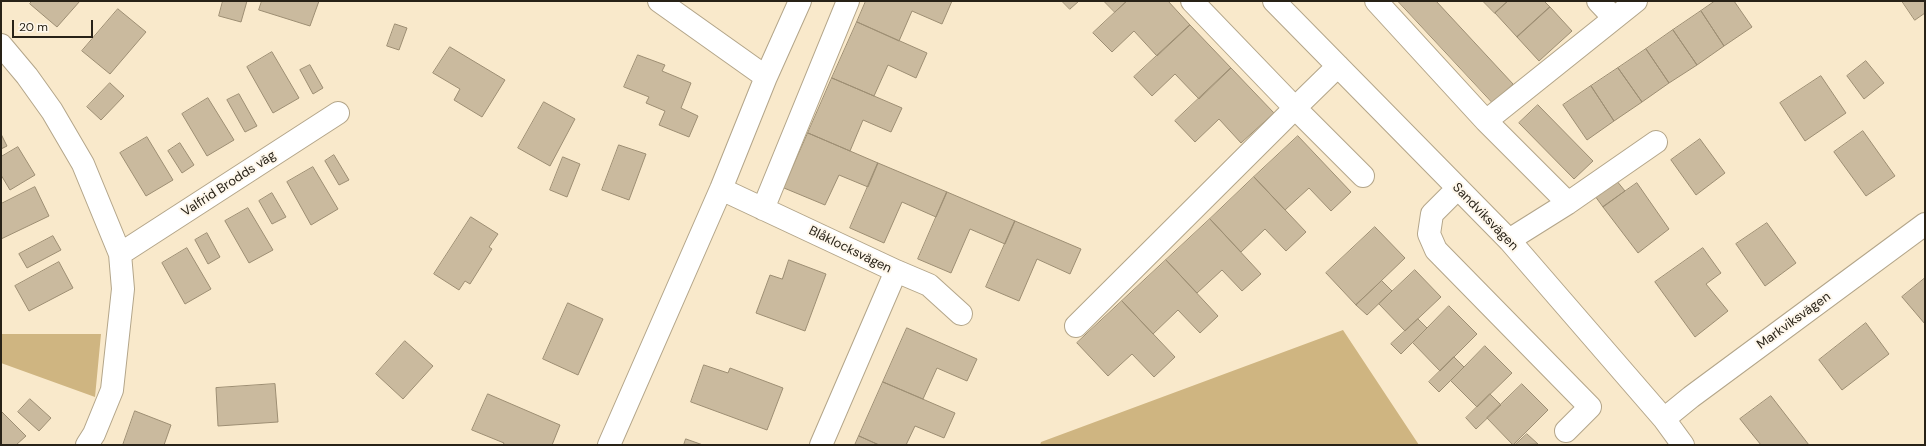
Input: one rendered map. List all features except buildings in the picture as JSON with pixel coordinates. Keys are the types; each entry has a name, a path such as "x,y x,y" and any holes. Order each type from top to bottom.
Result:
{"street":[{"path":"660,1 766,77"},
{"path":"609,445 721,189 766,77 800,1"},
{"path":"763,209 848,1"},
{"path":"1192,1 1362,176"},
{"name":"Sandviksvägen","path":"1274,1 1509,240 1664,419 1683,445"},
{"path":"1376,1 1486,121 1568,203"},
{"path":"1598,1 1614,18"},
{"path":"1486,121 1636,1"},
{"path":"1,45 27,76 48,105 83,164 120,254 123,289 112,390 94,434 87,445"},
{"path":"1076,326 1338,66"},
{"name":"Valfrid Brodds väg","path":"120,254 338,113"},
{"path":"1509,240 1568,203 1656,142"},
{"path":"1458,188 1432,214 1429,234 1436,250 1590,407 1566,430"},
{"name":"Blåklocksvägen","path":"721,189 896,271 821,445"},
{"name":"Markviksvägen","path":"1664,419 1698,392 1925,224"},
{"path":"896,271 929,285 961,314"}],"shaded area":[{"path":"1343,330 1419,445 1040,445 1041,442"},
{"path":"1,334 101,334 95,397 1,363"}]}
